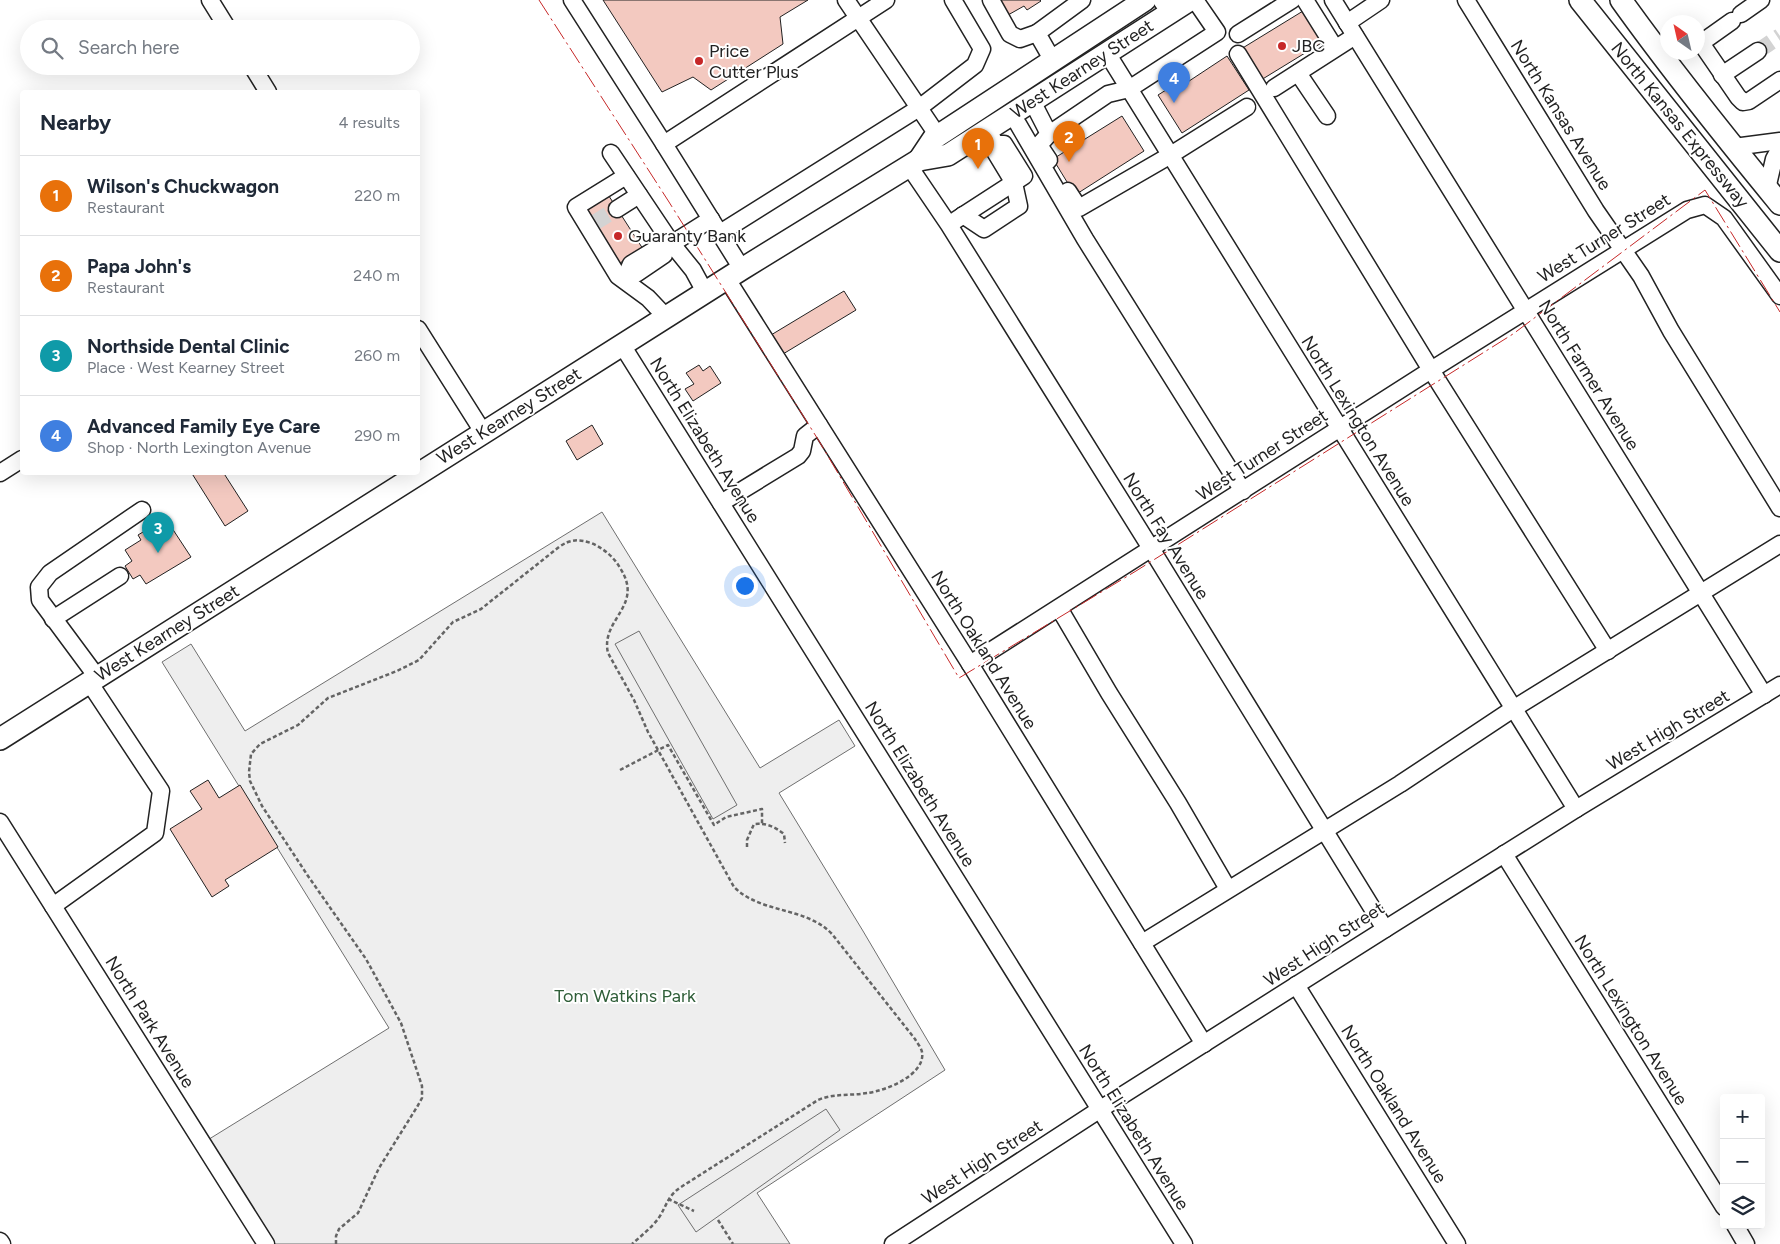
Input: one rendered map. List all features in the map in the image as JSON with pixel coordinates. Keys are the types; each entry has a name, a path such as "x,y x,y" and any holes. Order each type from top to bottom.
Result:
{"main road":[{"name":"West Kearney Street","path":"914,163 933,139 1146,0"},
{"name":"West Kearney Street","path":"420,472 914,163 948,155 991,137 1032,101 1107,53 1166,6 1190,0"},
{"name":"North Kansas Expressway","path":"1580,0 1780,251"},
{"name":"North Kansas Expressway","path":"1621,0 1649,40 1774,196"},
{"path":"1630,0 1649,40"},
{"name":"West Kearney Street","path":"0,739 415,475"}],"street":[{"path":"210,0 222,20"},
{"name":"North Oakland Avenue","path":"572,0 720,233 734,274 819,425 970,664 1204,1044"},
{"path":"846,0 938,136"},
{"path":"664,144 886,0"},
{"path":"720,233 919,108 975,65 982,49 953,0"},
{"path":"991,0 1010,34 1020,39 1037,33 1082,0"},
{"path":"1195,0 1217,32 1129,88 1108,94 1049,134 1039,145 1079,208 1169,156 1247,107"},
{"path":"1238,34 1292,0"},
{"path":"1305,0 1335,48"},
{"name":"North Farmer Avenue","path":"1333,0 1764,695"},
{"name":"North Kansas Avenue","path":"1466,0 1596,211 1641,276 1671,331 1780,508"},
{"path":"1762,0 1701,43 1738,98 1743,102 1749,101 1780,80"},
{"path":"1274,88 1335,48 1373,2"},
{"path":"1037,33 1053,61"},
{"path":"1722,75 1758,51"},
{"name":"North Lexington Avenue","path":"1107,53 1169,156 1576,809"},
{"path":"1238,54 1431,370 1608,650"},
{"path":"1298,73 1327,116"},
{"path":"258,75 267,90"},
{"path":"1032,101 1049,134"},
{"path":"1018,124 1085,239 1243,491"},
{"path":"949,225 1024,176 1004,144 991,137"},
{"path":"1734,147 1780,141"},
{"path":"1774,196 1774,160 1780,148"},
{"path":"611,153 639,195 668,246 693,270 705,292"},
{"name":"North Fay Avenue","path":"914,163 949,225 1385,929"},
{"path":"626,176 576,207 591,225 623,274 666,317"},
{"path":"963,216 984,229 1018,206 1014,183"},
{"path":"617,209 639,195"},
{"name":"West Turner Street","path":"970,664 1152,550 1525,310 1687,210 1705,205 1724,218 1780,296"},
{"path":"623,274 631,264 659,247 668,246 711,219"},
{"path":"420,332 483,432"},
{"name":"North Elizabeth Avenue","path":"622,345 1184,1244"},
{"path":"721,503 798,456 802,451 805,436 819,425"},
{"path":"0,473 20,460"},
{"path":"53,906 155,833 161,791 93,679 84,657 40,600 39,587 50,573 142,510"},
{"path":"1142,943 1400,784 1514,709 1780,544"},
{"path":"54,619 120,576"},
{"path":"1059,608 1109,693 1178,802 1228,889"},
{"name":"West High Street","path":"893,1244 916,1238 1100,1110 1576,809 1780,685"},
{"name":"North Park Avenue","path":"0,822 5,841 53,906 266,1244"},
{"name":"North Lexington Avenue","path":"1504,854 1720,1202"},
{"name":"North Oakland Avenue","path":"1296,985 1457,1244"},
{"path":"1737,1229 1746,1244"}],"path":[{"path":"336,1244 336,1236 339,1229 358,1213 379,1168 422,1098 422,1086 401,1023 366,959 277,831 254,793 249,772 251,754 260,744 298,725 328,698 397,671 419,660 453,622 481,609 559,547 571,540 596,545 610,555 621,568 628,581 629,587 626,600 610,631 606,645 608,653 699,827 718,856 734,887 739,892 759,903 816,922 832,934 915,1039 922,1053 920,1065 902,1081 890,1087 867,1093 841,1094 818,1100 673,1192 659,1217 632,1244"},
{"path":"620,770 668,745 714,825 726,818 762,809 762,824"},
{"path":"747,847 747,840 754,824 777,828 784,834 785,843"},
{"path":"668,1199 694,1212"},
{"path":"718,1220 733,1244"}],"green space":[{"name":"Tom Watkins Park","path":"602,512 760,768 839,720 855,746 779,793 945,1070 757,1193 790,1244 271,1244 206,1141 389,1028 162,662 191,644 245,731"}],"shaded area":[{"path":"639,631 737,805 713,819 615,644"},
{"path":"826,1109 840,1130 696,1232 678,1205"}],"building":[{"name":"Price Cutter Plus","path":"603,0 808,0 780,17 783,44 711,90 693,77 662,92"},
{"path":"998,0 1041,1 1027,10 1024,6 1008,15"},
{"name":"JBC","path":"1303,11 1323,42 1261,80 1241,49"},
{"path":"1227,56 1249,90 1182,133 1158,95 1174,85 1177,89"},
{"path":"1122,116 1144,151 1075,195 1053,159"},
{"name":"Guaranty Bank","path":"607,193 643,249 620,263 585,208"},
{"path":"844,291 856,310 783,354 771,335"},
{"path":"699,365 703,371 710,366 721,383 693,401 685,389 694,384 686,373"},
{"path":"592,425 603,444 577,460 566,441"},
{"path":"193,475 225,475 248,511 225,526"},
{"path":"168,522 191,557 146,584 140,575 133,579 125,566 132,561 125,550 141,540 138,535 148,529 152,533"},
{"path":"208,780 219,798 240,785 278,847 225,880 229,886 212,897 170,829 202,809 190,791"}],"tunnel":[{"path":"1758,51 1780,36"},
{"path":"594,223 617,209"}],"power":[{"path":"539,0 819,441 959,678 1136,571 1513,334 1705,190 1780,312"}],"place":[{"name":"JBC","path":"1282,46"},
{"name":"Price Cutter Plus","path":"699,61"},
{"name":"Advanced Family Eye Care","path":"1174,103"},
{"name":"Papa John's","path":"1069,162"},
{"name":"Wilson's Chuckwagon","path":"978,169"},
{"name":"Guaranty Bank","path":"618,236"},
{"name":"Northside Dental Clinic","path":"158,553"}]}
